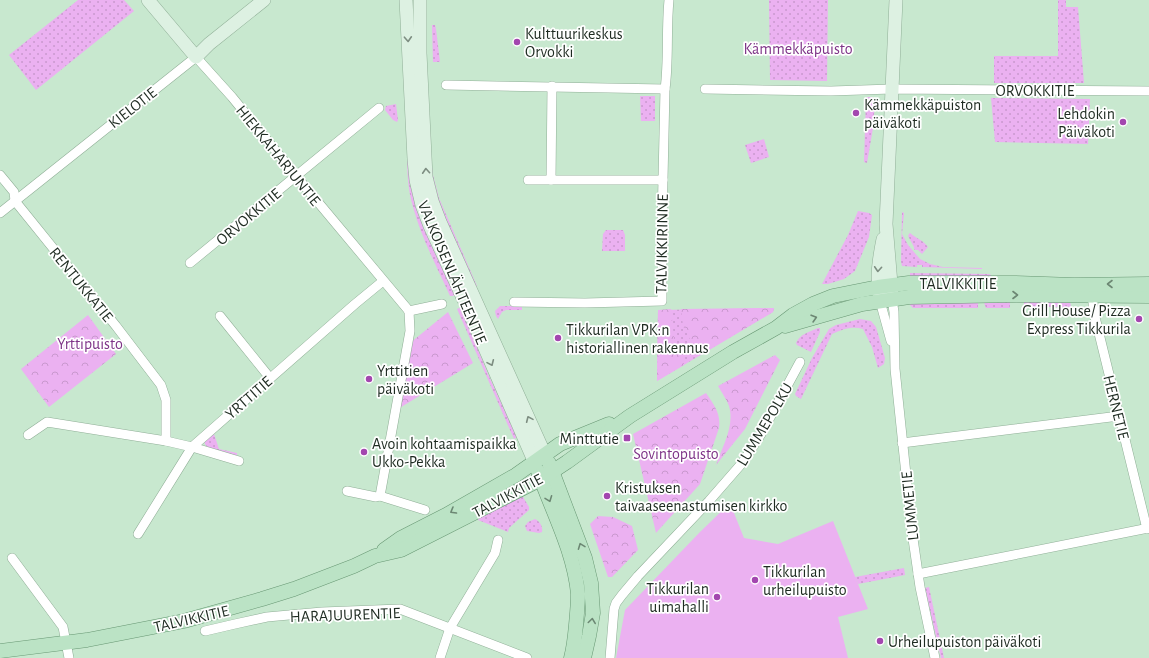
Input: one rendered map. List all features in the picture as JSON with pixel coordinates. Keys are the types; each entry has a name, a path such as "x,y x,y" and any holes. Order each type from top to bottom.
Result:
{"main road":[{"name":"HIEKKAHARJUNTIE","path":"148,0 196,57"},
{"name":"KIELOTIE","path":"196,57 209,44 264,0"},
{"name":"VALKOISENLÄHTEENTIE","path":"406,0 414,159 416,180 422,204 430,226 464,300 540,459"},
{"name":"VALKOISENLÄHTEENTIE","path":"420,0 420,52 426,177 432,201 540,459"},
{"name":"LUMMETIE","path":"885,293 886,224 896,2"},
{"name":"TALVIKKITIE","path":"375,556 401,550 541,479 630,416 732,352 776,328 862,304 885,293 908,297 997,295 1092,290 1149,284"},
{"name":"TALVIKKITIE","path":"1092,290 1149,296"},
{"name":"TALVIKKITIE","path":"0,651 87,640 184,621 294,589 354,566 375,556 401,538 446,516 540,459 560,444 630,416"},
{"path":"540,459 553,471 585,558 591,583 593,613 584,658"},
{"path":"540,459 541,479 564,540 573,568 577,588 578,602 575,637 571,658"}],"street":[{"name":"TALVIKKIRINNE","path":"514,302 585,303 662,301 665,89 669,0"},
{"name":"HIEKKAHARJUNTIE","path":"196,57 232,96 409,311"},
{"name":"KIELOTIE","path":"0,213 196,57"},
{"path":"446,85 665,89"},
{"path":"551,180 552,86"},
{"name":"ORVOKKITIE","path":"705,89 831,91 892,89 1149,91"},
{"name":"ORVOKKITIE","path":"190,264 379,108"},
{"name":"RENTUKKATIE","path":"0,175 14,192 15,201 116,326 161,385 166,400 166,441"},
{"path":"528,180 663,180"},
{"name":"YRTTITIE","path":"138,534 192,447 348,309 384,280"},
{"name":"HERNETIE","path":"1092,290 1094,313 1148,528"},
{"name":"LUMMETIE","path":"885,293 894,352 912,532 918,574 935,658"},
{"path":"380,496 410,331 409,311 442,304"},
{"path":"220,316 270,378"},
{"name":"LUMMEPOLKU","path":"610,658 614,609 616,603 638,576 709,501 743,462 761,434 800,362"},
{"path":"902,443 1119,416"},
{"path":"28,435 48,422 166,441 239,461"},
{"path":"347,491 376,497 380,496 425,510"},
{"path":"918,574 1148,528"},
{"path":"440,658 450,628 495,553 498,540"},
{"path":"12,558 63,627 69,658"},
{"name":"HARAJUURENTIE","path":"205,631 267,617 322,612 400,609 527,658"}],"green space":[{"path":"78,0 124,0 134,11 36,90 9,55"},
{"name":"Kämmekkäpuisto","path":"769,0 828,0 827,81 770,80"},
{"path":"1058,0 1066,0 1066,7 1078,7 1084,83 994,83 994,56 1058,56"},
{"path":"432,25 435,25 440,62 433,62"},
{"path":"640,96 655,96 655,121 641,121"},
{"path":"866,97 872,97 875,102 873,128 867,163 864,162"},
{"path":"991,98 1090,99 1088,144 995,142"},
{"path":"396,104 397,122 393,120 385,110 386,106"},
{"path":"764,139 769,157 751,163 745,145"},
{"path":"407,145 409,145 456,295 450,296 416,218 408,184"},
{"path":"431,158 433,175 439,198 477,286 472,288 433,194"},
{"path":"858,211 872,215 869,237 855,271 844,279 828,284 822,284 848,235"},
{"path":"902,212 904,213 902,234 908,245 920,259 930,264 943,267 982,269 922,267 922,265 917,265 917,267 902,266 901,262"},
{"path":"606,230 623,230 625,235 625,251 602,251 603,234"},
{"path":"910,233 928,247 922,254 918,250 914,249 908,236"},
{"path":"910,273 989,274 991,275 991,278 910,279"},
{"path":"910,299 978,300 978,308 913,308 910,305"},
{"path":"983,300 1010,301 1010,308 986,308"},
{"path":"1024,301 1070,301 1071,307 1024,307"},
{"path":"500,306 522,306 522,310 506,310 502,312 498,319 495,311"},
{"path":"461,307 487,372 517,437 514,439 457,309"},
{"path":"774,308 773,312 657,381 658,310"},
{"path":"774,308 773,312 699,356 683,326 681,309"},
{"path":"671,309 674,339 682,355 684,365 657,381 658,310"},
{"path":"448,312 473,363 398,409 410,343"},
{"name":"Yrttipuisto","path":"88,315 116,354 49,407 21,369"},
{"path":"860,319 871,321 876,327 885,358 884,364 878,368 872,347 863,329 848,328 832,334 801,399 796,396 795,394 812,358 829,329 836,325"},
{"path":"820,328 820,332 811,352 797,345 796,343 802,335"},
{"path":"775,355 780,360 745,429 716,465 727,436 730,421 729,406 718,386"},
{"name":"Sovintopuisto","path":"706,393 718,413 719,428 700,484 656,533 633,434"},
{"path":"213,431 219,449 237,453 237,456 208,448 204,441"},
{"path":"523,497 529,507 529,510 509,528 508,532 478,520 479,517"},
{"name":"Tikkurilan urheilupuisto","path":"730,503 744,538 778,544 833,521 868,609 838,617 848,658 616,658 625,610"},
{"path":"598,516 613,517 632,526 638,550 612,577 608,577 590,524"},
{"path":"535,519 541,524 542,532 527,531 525,526 528,522"},
{"path":"904,568 905,575 858,584 855,577"},
{"path":"929,587 944,658 941,658 925,588"}],"place":[{"name":"Kulttuurikeskus Orvokki","path":"517,42"},
{"name":"Kämmekkäpuiston päiväkoti","path":"856,113"},
{"name":"Lehdokin Päiväkoti","path":"1123,122"},
{"name":"Grill House/ Pizza Express Tikkurila","path":"1139,319"},
{"name":"Tikkurilan VPK:n historiallinen rakennus","path":"558,338"},
{"name":"Yrttitien päiväkoti","path":"369,379"},
{"name":"Minttutie","path":"627,438"},
{"name":"Avoin kohtaamispaikka Ukko-Pekka","path":"364,452"},
{"name":"Kristuksen taivaaseenastumisen kirkko","path":"607,496"},
{"name":"Tikkurilan urheilupuisto","path":"755,580"},
{"name":"Tikkurilan uimahalli","path":"717,597"},
{"name":"Urheilupuiston päiväkoti","path":"880,641"}]}
